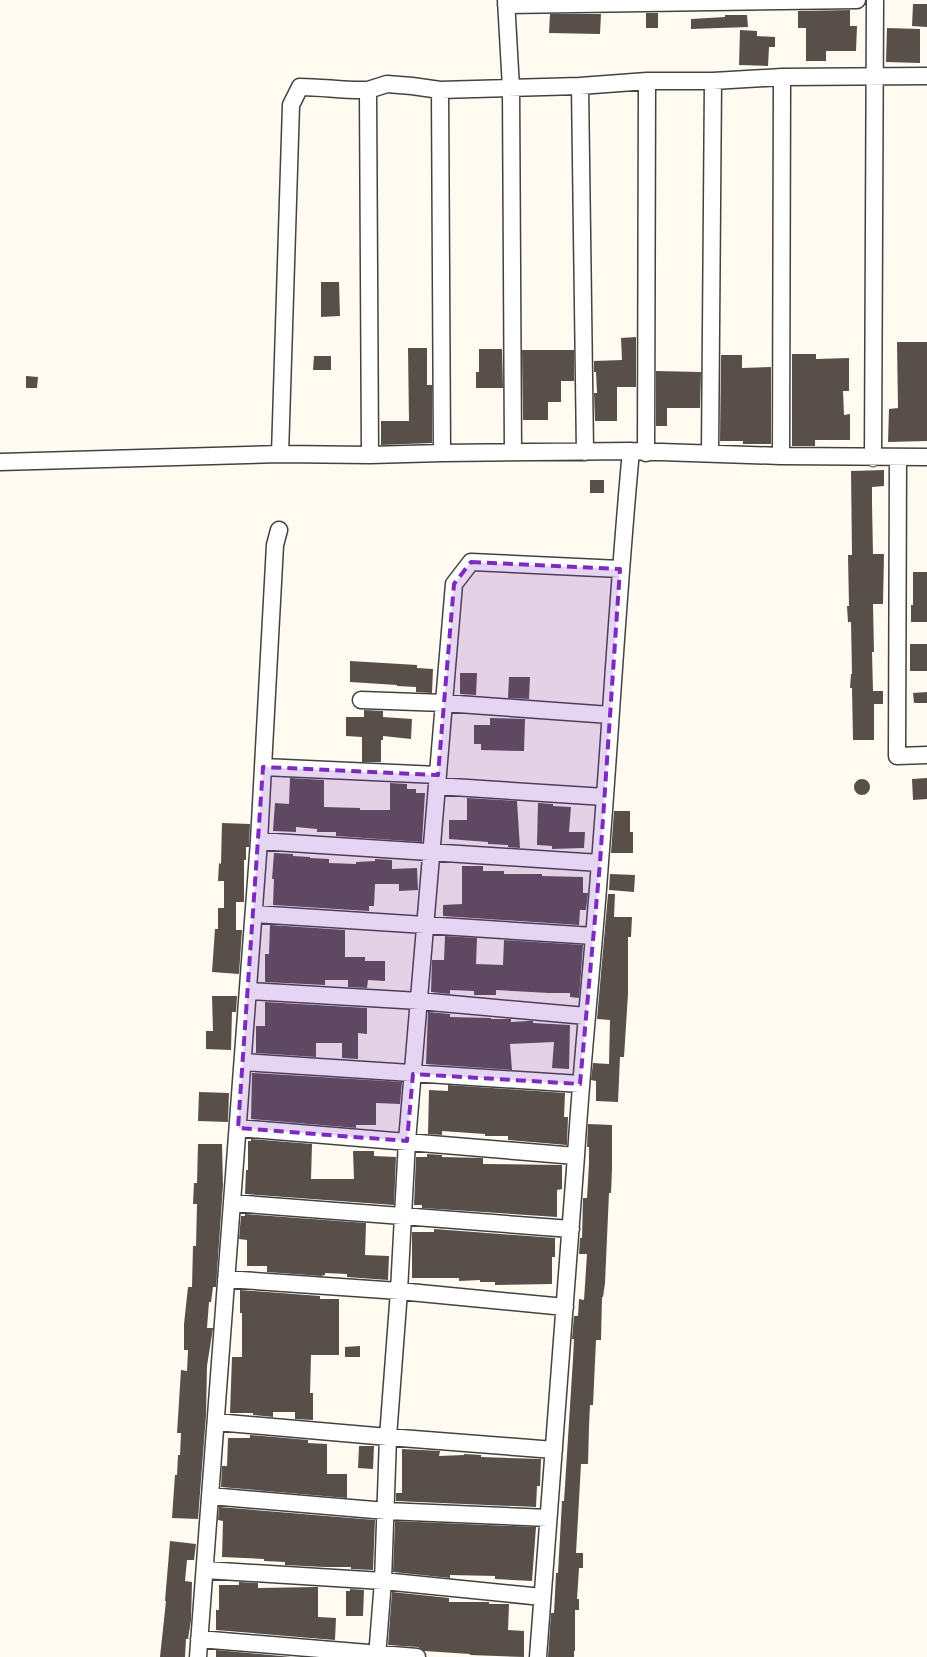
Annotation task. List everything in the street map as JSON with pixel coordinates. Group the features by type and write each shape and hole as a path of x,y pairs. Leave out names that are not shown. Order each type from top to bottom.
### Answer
{"street":[{"path":"513,452 511,88 506,3 857,0"},
{"path":"873,458 875,0"},
{"path":"280,454 291,105 300,87 327,87 350,91 368,90 387,84 440,90 782,77 927,76"},
{"path":"781,456 782,77"},
{"path":"538,1657 580,1084 605,797 620,569 639,452 647,81"},
{"path":"710,454 713,81"},
{"path":"580,86 585,452"},
{"path":"368,90 370,455"},
{"path":"440,90 442,453"},
{"path":"0,462 280,454 370,455 513,452 639,452 873,458 927,457"},
{"path":"898,457 897,756 927,755"},
{"path":"198,1657 254,914 275,545 279,530"},
{"path":"377,1655 383,1581 388,1438 399,1291 407,1141 454,584 471,562 620,569"},
{"path":"361,700 444,703 610,714"},
{"path":"263,767 438,780 605,797"},
{"path":"259,841 600,863"},
{"path":"254,914 594,936"},
{"path":"248,991 419,1001 586,1016"},
{"path":"243,1062 580,1084"},
{"path":"238,1128 576,1156"},
{"path":"232,1203 570,1229"},
{"path":"226,1279 399,1291 564,1307"},
{"path":"216,1422 388,1438 554,1450"},
{"path":"210,1496 386,1511 548,1518"},
{"path":"205,1570 383,1581 542,1597"},
{"path":"199,1639 417,1657"}],"highlighted area":[{"path":"471,562 620,569 600,863 580,1084 413,1074 407,1141 238,1128 263,767 438,775 454,584"}],"building":[{"path":"913,4 927,4 927,27 912,26"},
{"path":"850,10 850,26 857,26 856,51 826,51 826,61 806,61 806,28 798,28 798,11"},
{"path":"646,13 658,13 658,28 646,28"},
{"path":"550,14 601,14 600,34 549,33"},
{"path":"725,15 747,15 748,27 691,29 691,19 725,17"},
{"path":"887,28 920,29 920,63 886,62"},
{"path":"740,30 757,31 757,36 775,37 775,47 769,47 768,66 739,65"},
{"path":"321,282 339,282 340,316 321,317"},
{"path":"636,337 636,387 617,387 617,421 595,421 594,393 597,393 594,361 622,360 621,338"},
{"path":"897,342 927,342 927,441 888,442 889,409 898,408"},
{"path":"408,348 427,348 427,385 432,385 432,443 381,445 381,421 409,421"},
{"path":"479,349 502,349 503,388 476,388 476,372 479,372"},
{"path":"522,350 574,350 574,381 561,381 561,402 548,402 548,420 523,420"},
{"path":"792,354 816,354 816,359 849,358 849,391 843,391 844,415 850,414 850,440 815,440 815,446 792,446"},
{"path":"721,355 742,355 742,368 771,367 771,444 743,444 743,441 720,441"},
{"path":"314,356 331,356 331,370 313,370"},
{"path":"656,371 701,372 700,408 667,408 667,426 656,426"},
{"path":"26,376 38,377 37,388 26,388"},
{"path":"884,470 884,486 872,487 873,554 884,554 883,604 873,604 873,691 883,691 883,704 874,704 874,740 853,740 852,688 850,688 852,674 851,622 848,622 847,606 849,606 848,555 852,555 851,471"},
{"path":"590,480 604,480 604,493 590,493"},
{"path":"913,572 927,572 927,622 911,622"},
{"path":"910,644 927,644 927,671 910,671"},
{"path":"350,661 417,665 417,668 433,669 432,693 416,692 416,687 350,682"},
{"path":"460,673 477,673 476,695 460,694"},
{"path":"509,677 530,677 529,699 508,698"},
{"path":"927,692 927,703 914,703 913,693"},
{"path":"364,710 383,711 383,717 412,719 411,739 383,736 383,740 381,740 381,762 362,762 362,737 346,736 346,717 364,717"},
{"path":"490,718 525,719 524,751 481,750 481,744 474,744 474,725 490,725"},
{"path":"290,778 324,780 324,807 360,808 360,810 390,810 390,783 407,784 407,789 416,789 416,793 425,793 422,842 336,836 336,832 317,832 317,829 296,827 296,832 273,831 275,803 289,804"},
{"path":"927,778 927,799 913,800 912,779"},
{"path":"862,779 868,781 870,787 868,793 862,795 856,793 854,787 856,781"},
{"path":"467,798 517,801 520,848 488,844 488,842 449,839 449,820 467,820"},
{"path":"538,803 571,807 569,832 585,832 584,848 552,849 552,846 537,845"},
{"path":"614,811 630,811 633,853 611,853"},
{"path":"222,823 250,824 249,847 246,847 246,860 244,860 244,902 236,902 236,930 242,930 239,974 212,972 215,929 218,929 218,908 224,908 224,881 218,881 219,863 221,864"},
{"path":"274,853 329,859 329,863 356,864 356,862 375,861 375,859 392,860 392,869 417,868 418,890 399,891 399,884 375,884 374,906 369,906 369,911 273,905"},
{"path":"462,866 483,866 483,871 504,871 504,874 583,877 583,893 588,893 586,910 580,910 579,925 443,916 443,905 462,904"},
{"path":"610,874 635,875 634,892 609,890"},
{"path":"608,894 615,894 614,917 632,917 631,937 628,937 628,994 624,1057 620,1057 618,1102 596,1101 596,1081 591,1080 593,1063 609,1064 610,1020 597,1019"},
{"path":"270,925 345,930 345,957 365,957 365,961 385,961 385,981 368,980 367,988 348,987 348,980 325,980 325,985 265,982 265,954 269,954"},
{"path":"445,936 477,938 476,964 503,965 504,940 583,945 579,998 570,997 570,993 496,990 496,995 474,995 474,991 450,990 450,994 431,992 432,960 444,960"},
{"path":"212,996 237,996 236,1012 232,1012 231,1050 206,1049 206,1031 213,1031"},
{"path":"265,1002 367,1008 367,1034 358,1033 358,1059 342,1058 342,1043 316,1043 316,1057 256,1053 256,1026 265,1026"},
{"path":"428,1012 450,1014 450,1017 511,1019 511,1022 533,1021 533,1023 570,1025 569,1069 552,1068 554,1042 510,1044 512,1070 426,1064"},
{"path":"252,1073 402,1082 400,1104 376,1103 376,1125 356,1125 356,1128 251,1119"},
{"path":"448,1085 565,1093 564,1117 568,1117 567,1145 508,1140 508,1136 485,1136 485,1134 442,1131 442,1135 428,1134 429,1090 448,1091"},
{"path":"199,1092 229,1093 228,1122 198,1121"},
{"path":"588,1124 612,1125 611,1193 609,1193 601,1340 596,1340 593,1405 590,1405 588,1464 581,1464 576,1553 583,1553 583,1568 579,1568 577,1599 579,1599 579,1610 575,1610 574,1657 548,1657 551,1613 554,1613 556,1573 558,1573 562,1501 564,1501 574,1316 578,1316 579,1299 584,1300 587,1254 579,1254 580,1238 582,1238 583,1198 587,1198 589,1163 589,1147 587,1147"},
{"path":"251,1139 312,1144 311,1179 354,1179 353,1151 374,1151 374,1156 396,1157 394,1205 245,1194 246,1170 248,1170 248,1141 251,1141"},
{"path":"198,1144 222,1144 223,1185 216,1287 213,1287 211,1302 209,1302 207,1328 213,1328 207,1366 206,1415 198,1519 172,1518 175,1475 177,1475 178,1455 180,1455 181,1433 177,1433 181,1370 187,1371 188,1350 184,1350 184,1324 188,1287 192,1287 193,1246 196,1246 197,1204 193,1204 194,1183 197,1183"},
{"path":"427,1154 442,1155 442,1157 483,1158 483,1164 562,1165 562,1189 557,1190 557,1217 422,1208 422,1205 414,1205 416,1157 427,1157"},
{"path":"245,1214 366,1223 365,1255 389,1256 388,1280 347,1277 347,1274 325,1273 325,1275 321,1276 267,1272 267,1266 247,1266 247,1240 239,1239 241,1216 245,1216"},
{"path":"434,1229 555,1238 555,1257 552,1257 552,1284 495,1285 495,1282 480,1282 480,1280 459,1281 459,1278 412,1278 412,1232 434,1232"},
{"path":"240,1290 320,1296 320,1299 339,1299 339,1355 311,1355 310,1393 313,1393 313,1420 295,1419 295,1412 273,1412 273,1417 253,1415 253,1413 230,1413 232,1357 242,1357"},
{"path":"360,1346 360,1357 345,1357 345,1347"},
{"path":"250,1435 308,1440 308,1443 327,1444 327,1474 347,1474 347,1498 221,1487 222,1466 227,1466 228,1438 250,1438"},
{"path":"359,1446 374,1446 373,1469 358,1468"},
{"path":"402,1449 440,1451 439,1456 464,1454 481,1455 481,1457 541,1459 540,1486 537,1486 536,1507 396,1501 396,1493 402,1493"},
{"path":"219,1507 375,1520 373,1570 351,1569 351,1567 285,1565 285,1562 264,1561 264,1559 222,1557 223,1521 218,1520"},
{"path":"395,1521 536,1527 532,1581 495,1579 495,1576 450,1575 450,1578 393,1572"},
{"path":"170,1541 196,1544 194,1560 187,1560 185,1581 192,1582 191,1620 188,1639 186,1639 185,1657 160,1657"},
{"path":"239,1582 258,1583 258,1588 318,1587 318,1617 336,1618 335,1640 216,1630 216,1610 219,1610 219,1585 239,1585"},
{"path":"350,1589 364,1590 363,1616 346,1616 346,1591 350,1591"},
{"path":"392,1592 449,1598 449,1602 509,1604 508,1630 524,1631 524,1657 424,1651 418,1647 388,1645"},
{"path":"216,1650 292,1657 216,1657"}]}
